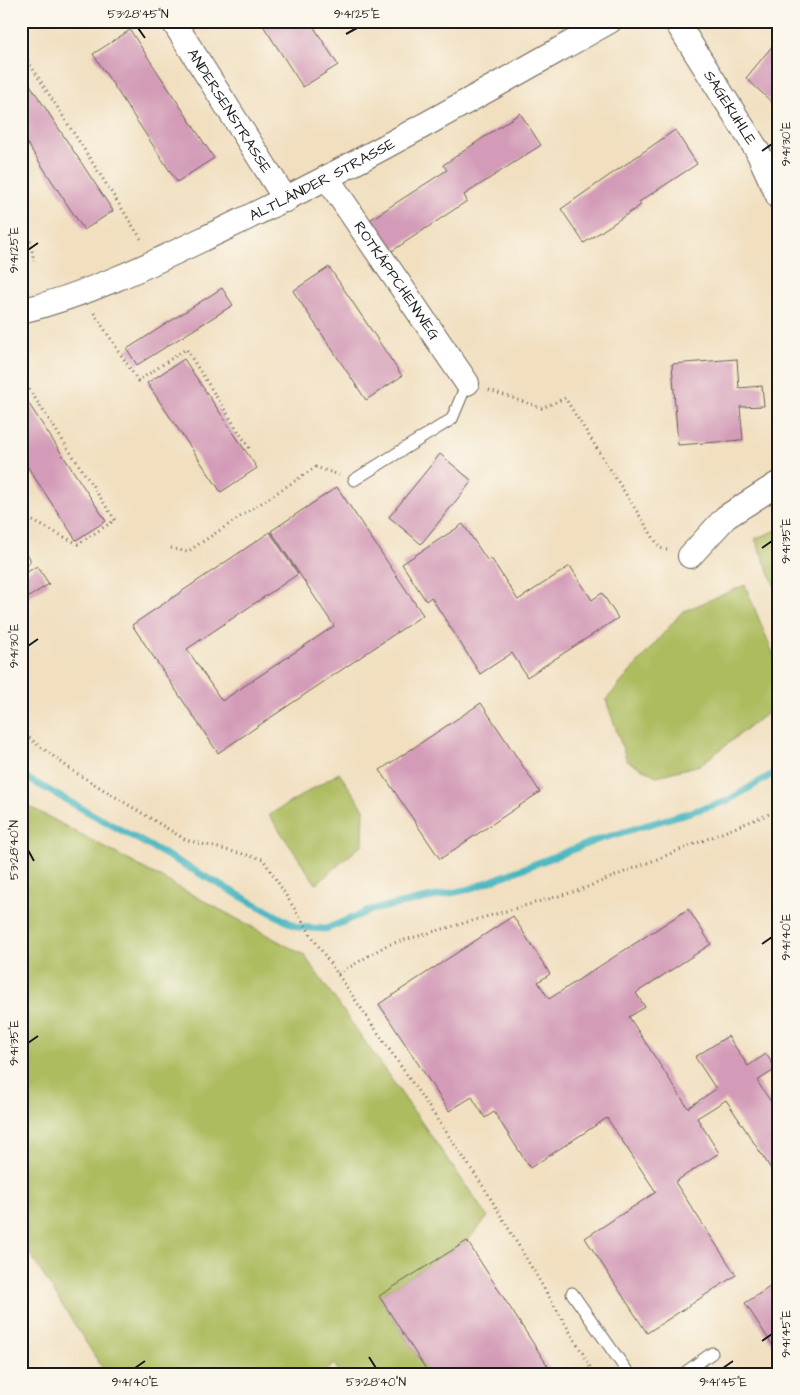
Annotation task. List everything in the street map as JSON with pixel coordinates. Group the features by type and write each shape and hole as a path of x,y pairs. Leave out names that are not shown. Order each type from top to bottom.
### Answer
{"street":[{"name":"ANDERSENSTRASSE","path":"173,21 286,200"},
{"name":"ALTLÄNDER STRASSE","path":"21,311 46,305 156,262 286,200 422,128 610,21"},
{"name":"SAGEKUHLE","path":"676,21 757,150 779,198"},
{"name":"ROTKÄPPCHENWEG","path":"327,178 467,383"},
{"path":"690,556 726,517 779,482"}],"lane":[{"path":"354,480 452,419 467,383"},
{"path":"572,1293 629,1374"},
{"path":"683,1374 712,1353"}],"path":[{"path":"21,56 24,55 156,262"},
{"path":"21,224 28,231 34,261"},
{"path":"80,292 138,381 186,349 251,451"},
{"path":"21,377 115,520 78,544 21,516"},
{"path":"467,383 542,408 565,398 660,548 690,556"},
{"path":"171,548 187,552 316,467 354,480"},
{"path":"21,732 73,771 186,840 263,859 315,941 485,1189 589,1364 592,1374"},
{"path":"338,974 387,945 580,890 779,810"},
{"path":"21,1287 32,1303"}],"green space":[{"path":"779,529 779,596 755,539"},
{"path":"745,585 779,668 779,704 700,765 657,776 627,761 606,700 682,612"},
{"path":"339,773 364,809 363,844 316,884 269,815"},
{"path":"21,802 304,955 488,1217 467,1241 379,1296 429,1374 341,1374 334,1364 322,1374 106,1374 21,1240"}],"building":[{"path":"260,21 310,21 338,65 303,87"},
{"path":"130,30 214,158 177,182 93,54"},
{"path":"779,38 779,109 746,78"},
{"path":"21,71 113,211 84,230 21,134"},
{"path":"520,113 541,145 464,195 467,201 389,253 368,221 447,170 443,165"},
{"path":"675,130 697,164 639,202 641,205 584,243 561,209"},
{"path":"329,267 402,376 366,400 293,291"},
{"path":"222,288 233,305 137,365 127,349"},
{"path":"184,359 257,468 221,492 147,383"},
{"path":"737,359 739,388 762,386 764,406 740,407 743,440 678,445 672,364"},
{"path":"21,392 106,521 76,540 21,457"},
{"path":"440,454 472,481 421,544 389,517"},
{"path":"337,487 423,615 218,753 132,625 270,532 298,574 187,649 222,701 334,626 271,531"},
{"path":"463,524 487,560 491,558 518,600 570,566 592,600 602,593 618,618 527,677 512,653 480,674 431,597 426,601 402,564"},
{"path":"37,566 49,584 21,602 21,576"},
{"path":"481,703 540,792 440,859 380,770"},
{"path":"688,909 711,944 636,993 645,1007 629,1017 688,1108 716,1089 695,1057 728,1036 748,1066 766,1054 776,1069 757,1081 779,1114 779,1181 726,1100 697,1118 719,1153 675,1182 736,1275 647,1333 585,1238 656,1192 607,1118 530,1168 494,1112 485,1118 472,1097 449,1111 379,1004 513,916 550,974 538,982 549,999"},
{"path":"467,1241 553,1374 429,1374 379,1296"},
{"path":"779,1281 779,1355 745,1303"}],"waterway":[{"path":"21,775 297,927 326,929 371,910 470,889 597,840 727,801 779,770"}]}
